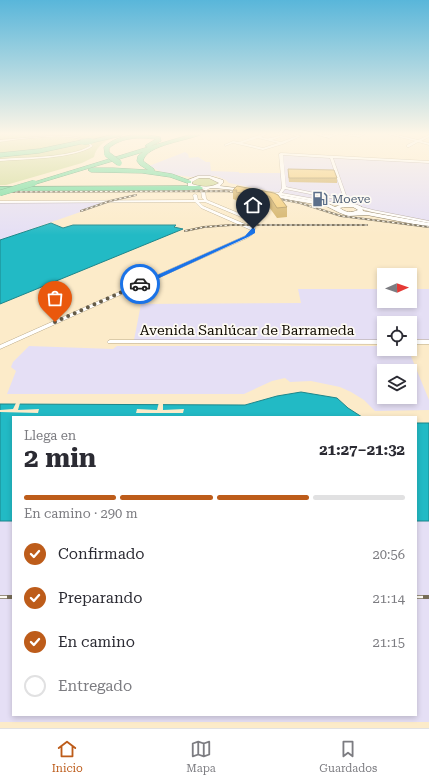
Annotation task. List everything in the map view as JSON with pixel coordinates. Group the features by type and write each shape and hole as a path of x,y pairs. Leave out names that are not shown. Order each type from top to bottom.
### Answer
{"highway":[{"path":"31,182 82,167"},
{"path":"48,178 86,167"},
{"path":"0,190 175,188 186,186 189,183 180,178 133,167"},
{"path":"145,167 161,174"},
{"path":"0,190 78,172 106,169 132,170 179,177 198,177"},
{"path":"0,190 200,188"}],"main road":[{"path":"249,191 229,187 200,188 189,183 191,180 198,177 213,177 221,182 236,187 351,205 368,212 429,223"},
{"path":"215,187 221,182"},
{"path":"258,192 327,206 342,204"},
{"path":"342,204 346,213 367,213 429,223"},
{"path":"356,213 360,211 360,208"}],"street":[{"path":"280,194 284,188 282,167"},
{"path":"333,167 342,204"},
{"path":"206,201 204,198 204,191 208,188"},
{"path":"284,188 342,204"},
{"path":"258,192 342,204"},
{"path":"195,194 196,201 202,207 253,229"},
{"path":"0,202 206,201 247,218 253,225 252,233 246,236 0,347"},
{"name":"Avenida Sanlúcar de Barrameda","path":"110,342 377,342"},
{"path":"417,342 429,342"}],"shaded area":[{"path":"151,167 211,167 211,171 239,173 284,173 283,167 429,167 429,221 229,183 226,180 216,176 190,177 164,173"},
{"path":"0,202 109,202 0,240"},
{"path":"298,289 377,289 377,308 417,308 417,289 429,289 429,340 417,339 417,316 377,316 377,340 134,340 141,304 301,303"},
{"path":"29,346 113,349 117,346 377,346 377,356 411,356 414,364 377,364 377,404 417,404 417,371 429,400 429,410 375,411 364,400 340,387 311,381 290,382 285,378 272,381 244,394 7,394 16,371 11,367 13,362"},
{"path":"0,521 12,521 12,716 417,716 417,521 429,521 429,722 0,722"}],"green space":[{"path":"0,167 68,167 6,185 0,185"},
{"path":"207,177 219,181 219,183 213,186 201,187 191,182 198,178"}],"water":[{"path":"51,223 63,228 73,225 176,225 174,227 183,229 0,304 0,240"},
{"path":"301,392 337,398 348,408 360,416 12,416 12,521 0,521 0,404 245,405 277,396"},
{"path":"417,423 429,423 429,521 417,521"}],"pier":[{"path":"159,402 163,402 163,410 184,409 183,413 136,413 137,409 157,410"},
{"path":"16,403 20,403 18,410 39,409 38,413 0,412 0,410 13,409"}],"building":[{"path":"288,169 334,170 337,178 289,178"},
{"path":"237,186 274,193 278,195 287,207 277,208 270,197 266,195 259,194 258,196 236,192 237,190 233,190"}],"railway":[{"path":"0,192 225,191 245,193"},
{"path":"81,211 110,201 136,195"},
{"path":"270,197 300,203 341,216 429,227"},
{"path":"185,231 204,227 231,225 367,225"},
{"path":"0,597 12,597"},
{"path":"417,597 429,597"}],"way so far":[{"path":"55,322 140,284"}],"place":[{"name":"Moeve","path":"320,199"}],"route":[{"path":"140,284 246,236 252,233 253,229"}]}
